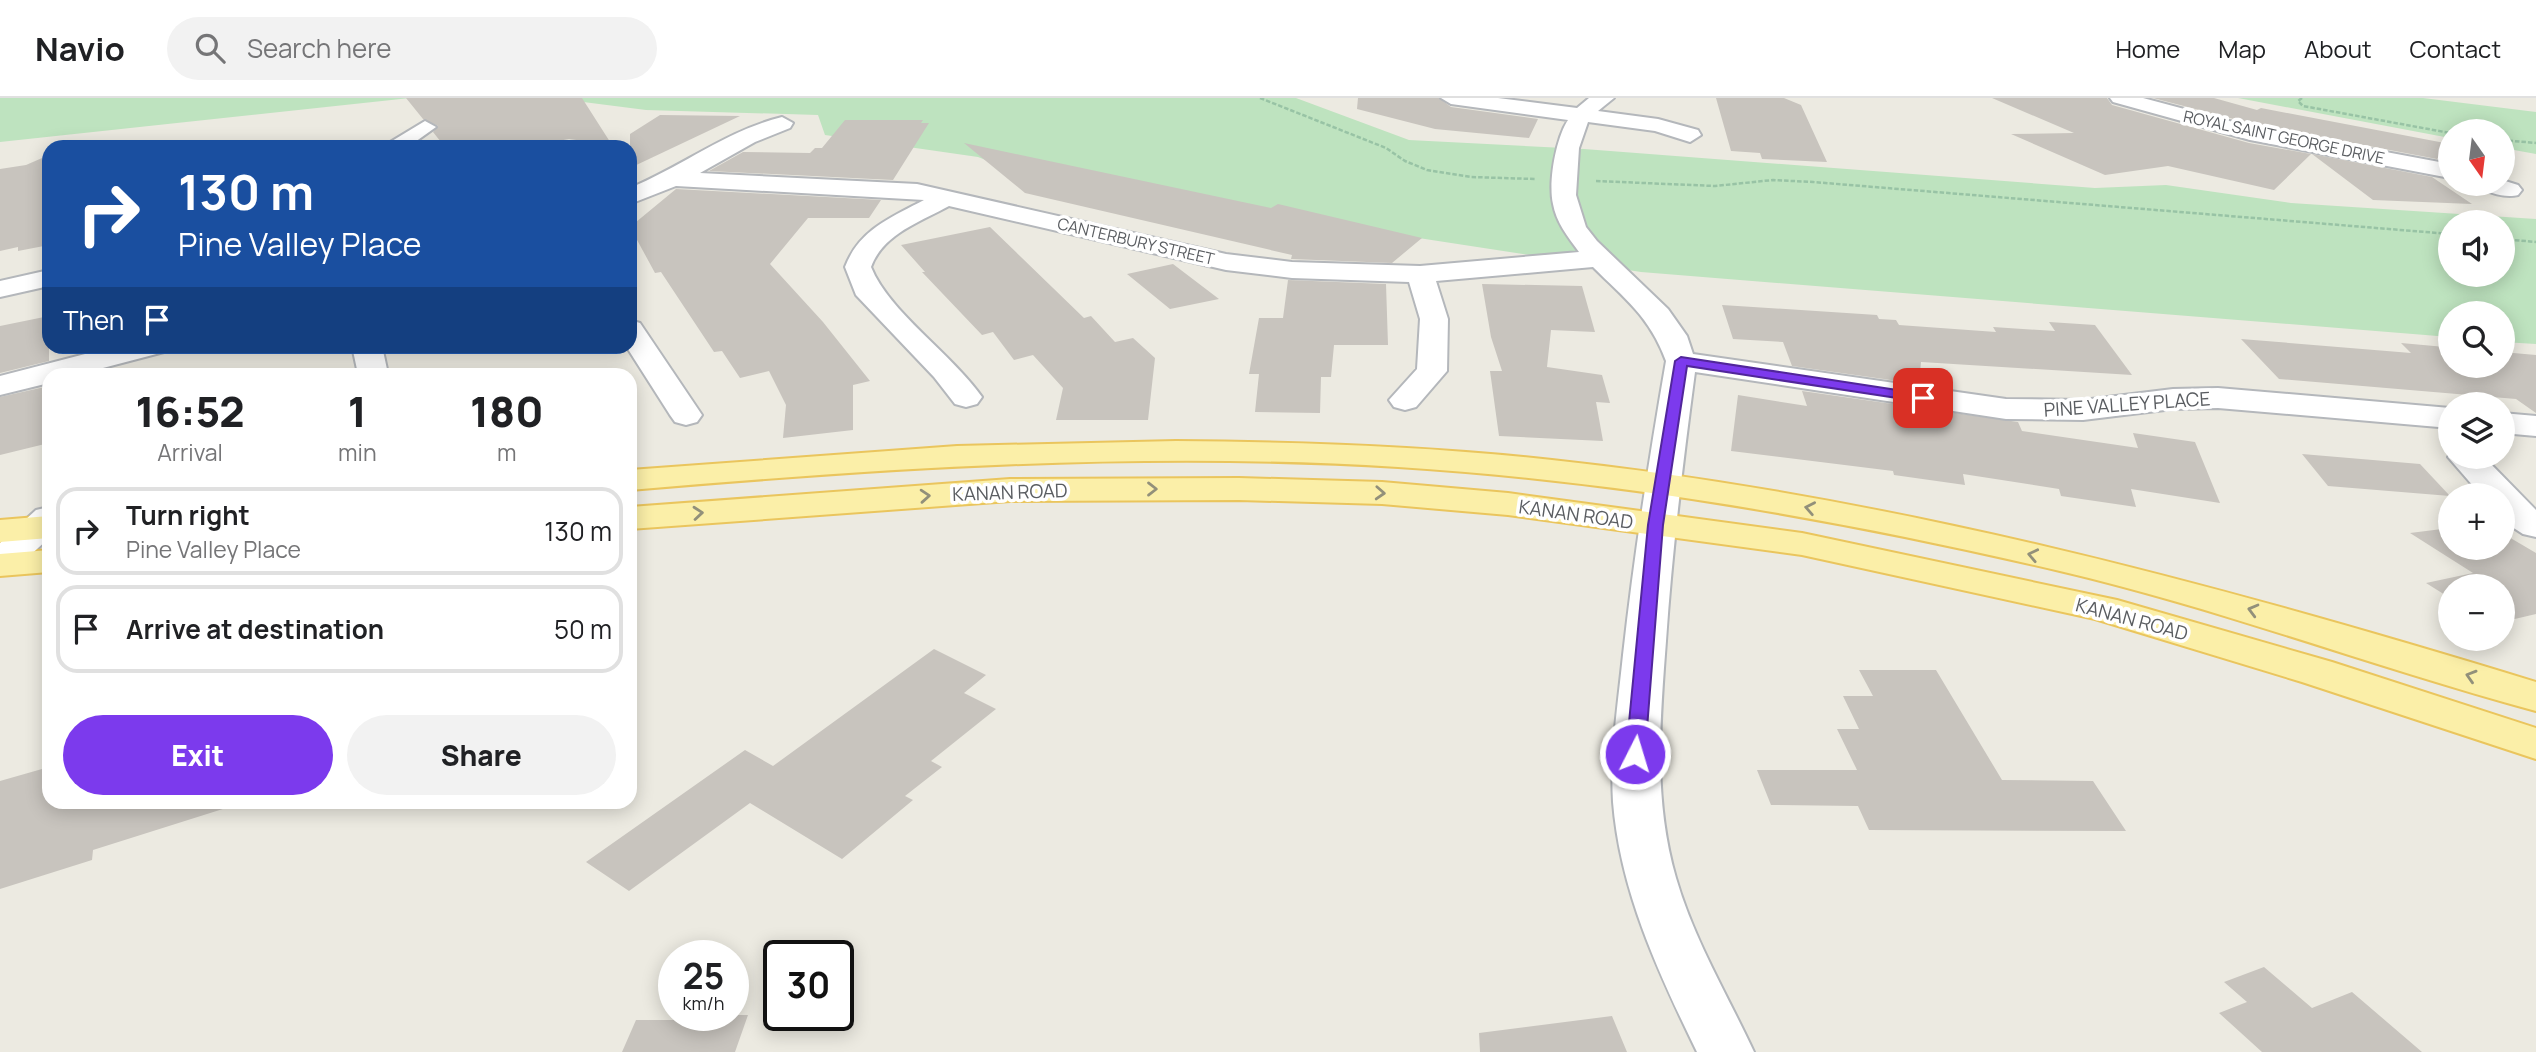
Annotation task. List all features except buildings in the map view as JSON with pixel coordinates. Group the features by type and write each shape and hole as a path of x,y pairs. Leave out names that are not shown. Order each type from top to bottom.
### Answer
{"main road":[{"name":"KANAN ROAD","path":"637,479 757,469 1012,456 1225,452 1503,466 1663,485 1798,506 2102,569 2316,628 2536,696"},
{"name":"KANAN ROAD","path":"637,517 1010,490 1239,489 1407,495 1508,504 1802,544 2103,610 2317,672 2536,744"},
{"path":"0,531 42,534"},
{"path":"0,564 42,537"}],"street":[{"path":"1451,98 1592,107 1690,135"},
{"name":"ROYAL SAINT GEORGE DRIVE","path":"2120,98 2213,125 2438,169"},
{"path":"1592,107 1567,142 1564,203 1573,229 1658,311 1676,339 1681,361 1656,525 1635,754 1637,804 1651,878 1662,910 1686,975 1726,1052"},
{"path":"637,194 673,179 719,150 782,123"},
{"path":"2188,138 2213,125"},
{"path":"404,140 425,127"},
{"name":"CANTERBURY STREET","path":"673,179 877,187 949,196 1226,262 1292,270 1419,274 1601,258"},
{"path":"949,196 879,234 864,251 858,267 866,289 945,370 965,397"},
{"path":"1405,400 1432,371 1434,319 1419,274"},
{"path":"0,289 42,280"},
{"path":"637,340 686,415"},
{"path":"87,368 136,358"},
{"name":"PINE VALLEY PLACE","path":"1681,361 2006,409 2084,410 2173,399 2218,398 2438,417"},
{"path":"0,386 42,377"},
{"path":"2515,424 2536,426"},
{"path":"2476,469 2489,483"},
{"path":"2515,512 2536,526"}],"path":[{"path":"1259,98 1386,148 1405,161 1427,170 1471,177 1715,186 1773,180 1812,182 2438,233"},
{"path":"2302,98 2298,101 2303,106 2438,131"},
{"path":"2515,141 2536,143"},
{"path":"2515,240 2536,242"}],"green space":[{"path":"0,98 410,98 0,142"},
{"path":"552,98 1296,98 1409,140 1584,149 2095,188 2166,185 2291,203 2438,213 2438,287 2515,287 2515,218 2536,219 2536,344 2515,343 2515,301 2438,301 2438,336 1641,272 1360,229 1084,198 978,157 825,135 818,115 646,110"},
{"path":"2238,98 2423,98 2536,112 2536,154 2515,150 2515,119 2438,119 2438,136"}],"route":[{"path":"1635,754 1656,525 1681,361 1923,398"}]}
